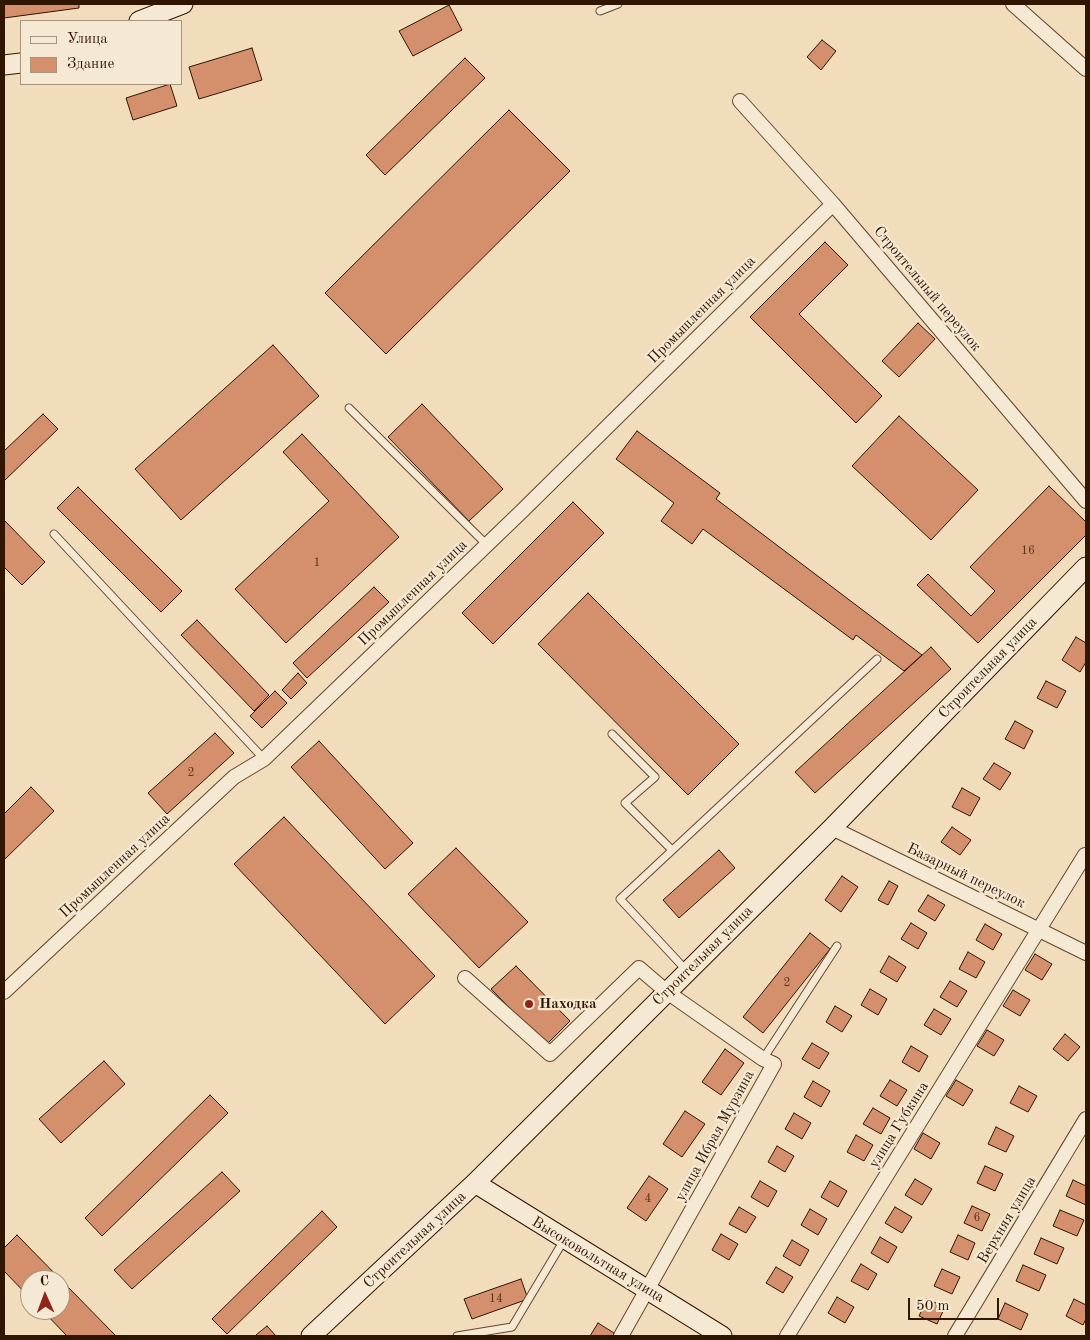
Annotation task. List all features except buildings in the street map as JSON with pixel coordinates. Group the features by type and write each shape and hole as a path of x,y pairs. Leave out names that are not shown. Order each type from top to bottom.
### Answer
{"main road":[{"path":"149,13 183,4"},
{"path":"4,65 20,63"},
{"name":"Строительная улица","path":"311,1336 476,1184 832,828 1086,567"},
{"name":"Высоковольтная улица","path":"476,1184 722,1336"}],"street":[{"path":"1013,4 1086,69"},
{"name":"Строительный переулок","path":"740,101 833,204 1086,501"},
{"name":"Промышленная улица","path":"4,992 234,777 264,759 486,545 833,204"},
{"name":"Базарный переулок","path":"832,828 1086,953"},
{"name":"улица Губкина","path":"788,1336 1085,854"},
{"name":"улица Ибрая Мурзина","path":"466,978 550,1054 639,968 667,992 763,1059 774,1064 621,1336"},
{"name":"Верхняя улица","path":"955,1336 1086,1120"}],"lane":[{"path":"600,11 618,4"},
{"path":"349,408 486,545"},
{"path":"54,534 264,759"},
{"path":"688,971 620,899 877,659"},
{"path":"612,734 655,777 625,804 672,850"},
{"path":"763,1059 837,946"},
{"path":"507,1336 564,1240"},
{"path":"457,1336 512,1327"}],"place":[{"name":"Находка","path":"529,1004"}]}
